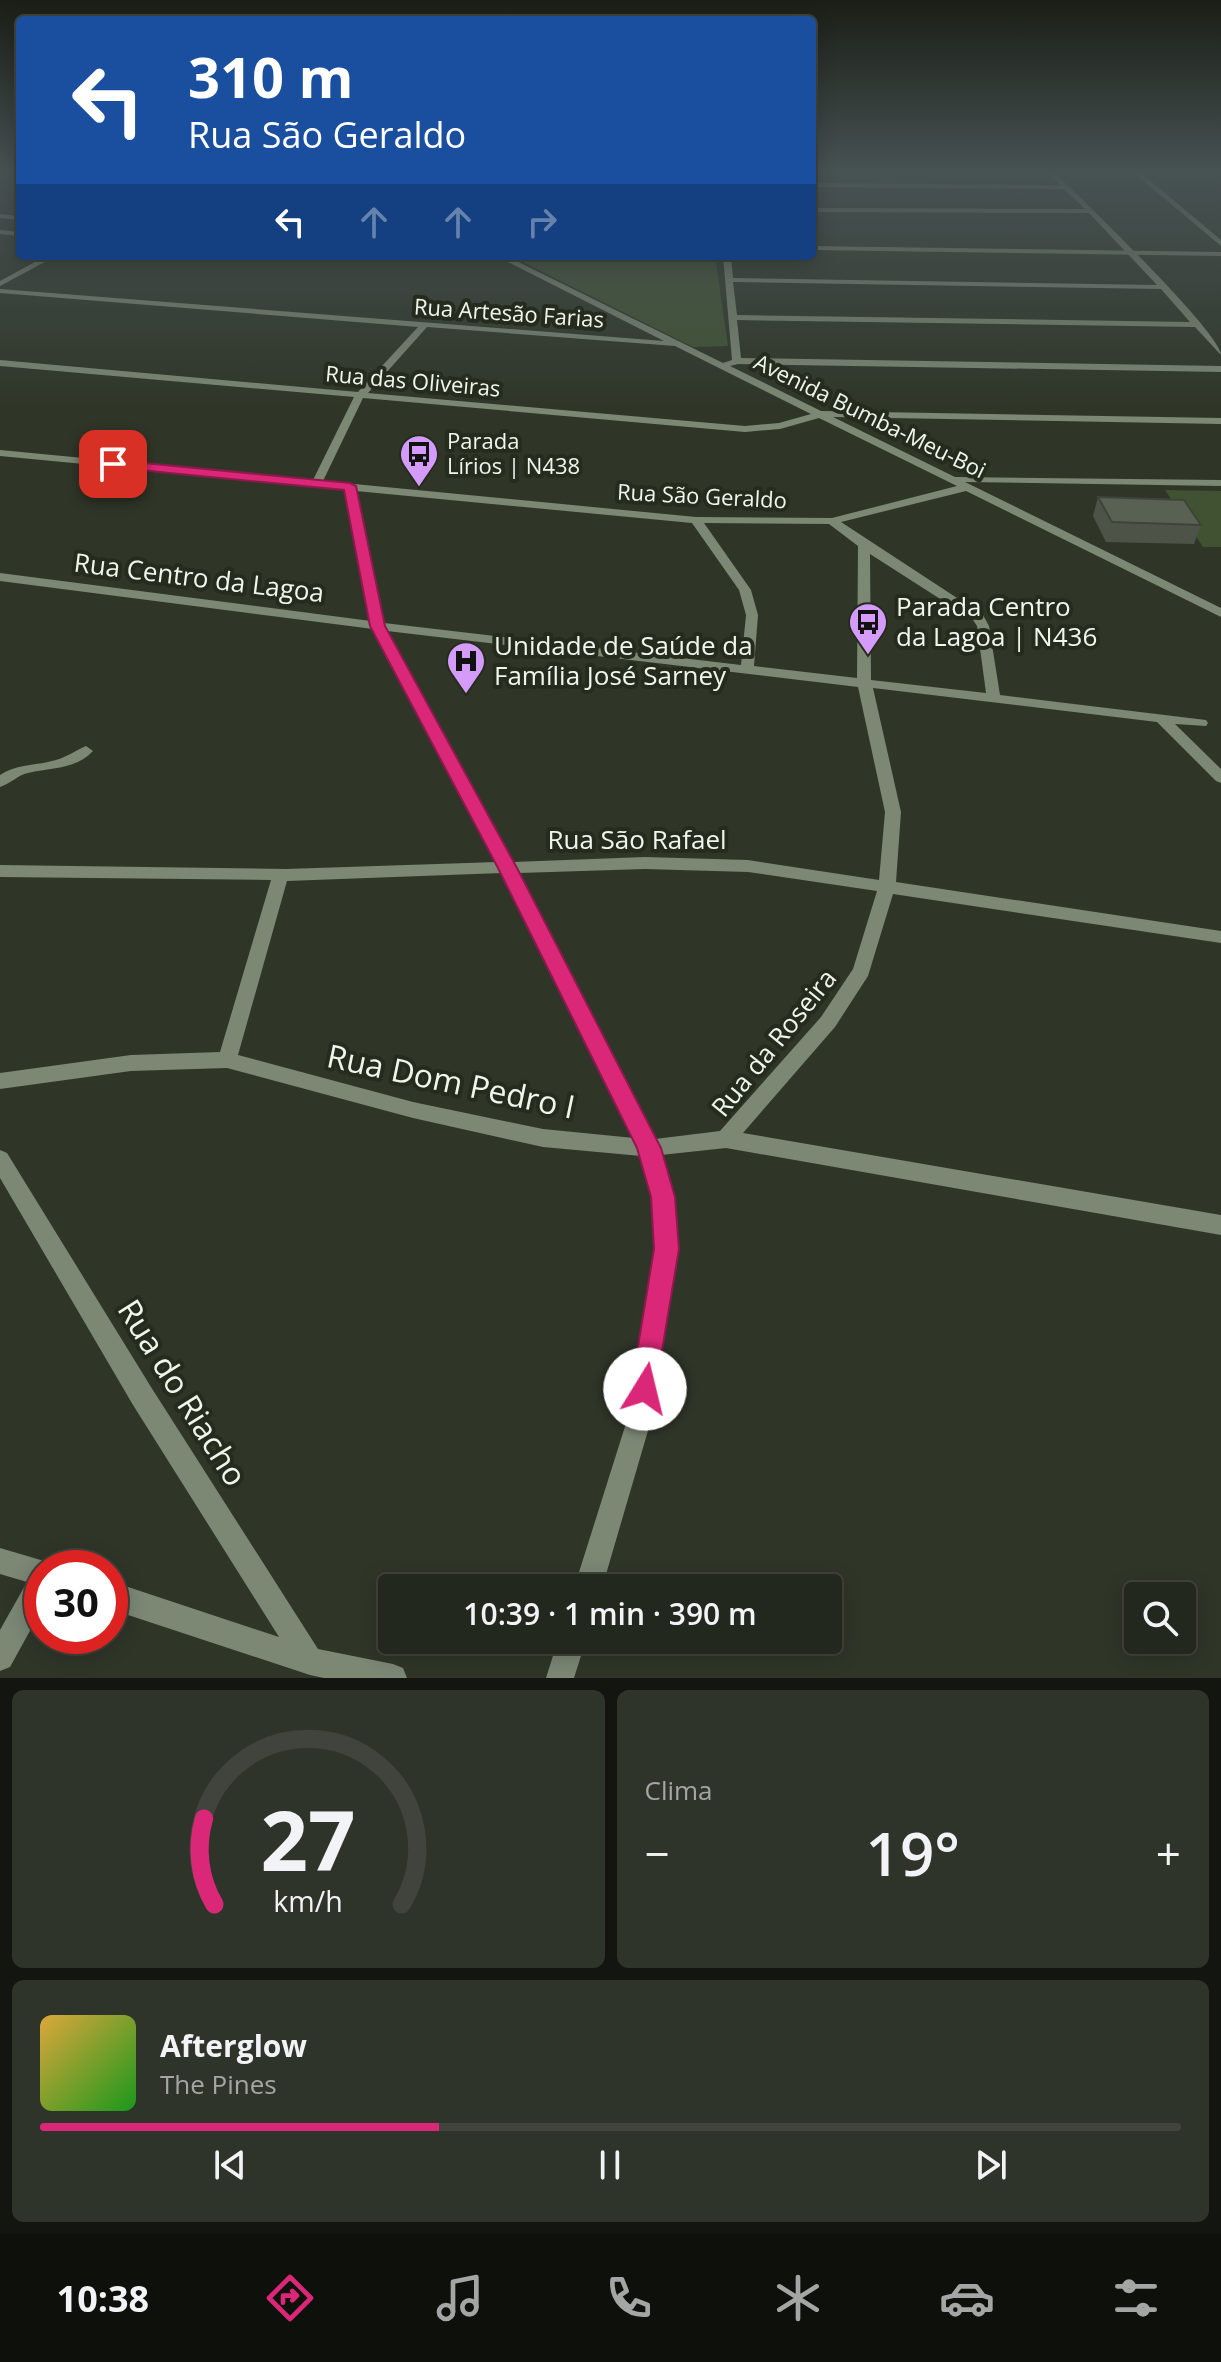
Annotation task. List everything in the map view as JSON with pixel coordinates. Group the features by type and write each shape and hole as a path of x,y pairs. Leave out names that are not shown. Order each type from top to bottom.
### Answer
{"street":[{"path":"1077,251 1221,254"},
{"path":"1132,252 1221,352"},
{"path":"0,284 45,260"},
{"name":"Avenida Bumba-Meu-Boi","path":"508,260 1221,613"},
{"path":"728,260 737,361"},
{"path":"730,280 1164,287"},
{"name":"Rua Artesão Farias","path":"0,291 681,345"},
{"path":"732,317 1199,325"},
{"path":"317,483 359,397 425,324"},
{"path":"723,366 737,361 1221,369"},
{"name":"Rua das Oliveiras","path":"0,363 745,429 780,426 820,414"},
{"path":"820,414 1221,421"},
{"name":"Rua São Geraldo","path":"0,453 696,520 832,521 968,487"},
{"path":"952,479 1221,483"},
{"path":"350,486 378,626 508,868 649,1148 663,1197 667,1249 640,1417 592,1574"},
{"path":"696,520 745,590 752,615 747,668"},
{"path":"832,521 978,618 983,626 993,697"},
{"name":"Rua da Roseira","path":"726,1139 828,1022 862,971 887,885 893,812 864,681 864,545"},
{"name":"Rua Centro da Lagoa","path":"0,577 378,626 1201,723"},
{"path":"1162,719 1221,778"},
{"path":"0,782 30,765 56,765 86,751"},
{"name":"Rua São Rafael","path":"0,871 281,874 707,864 748,866 1221,937"},
{"path":"227,1060 281,874"},
{"name":"Rua Dom Pedro I","path":"0,1081 131,1063 227,1060 413,1110 543,1138 649,1148 726,1139 1221,1225"},
{"name":"Rua do Riacho","path":"0,1159 142,1396 310,1661"},
{"path":"0,1561 24,1567"},
{"path":"128,1601 310,1661 393,1678"},
{"path":"0,1657 24,1614"},
{"path":"560,1678 568,1654"}],"green space":[{"path":"519,260 716,260 728,346 693,347"},
{"path":"1165,490 1221,491 1221,547 1203,547"}],"building":[{"path":"1098,497 1184,500 1201,525 1112,522"}],"place":[{"name":"Parada Lírios | N438","path":"419,488"},
{"name":"Parada Centro da Lagoa | N436","path":"868,656"},
{"name":"Unidade de Saúde da Família José Sarney","path":"466,695"}],"route":[{"path":"113,464 350,486 378,626 508,868 649,1148 663,1197 667,1249 645,1389"}]}
